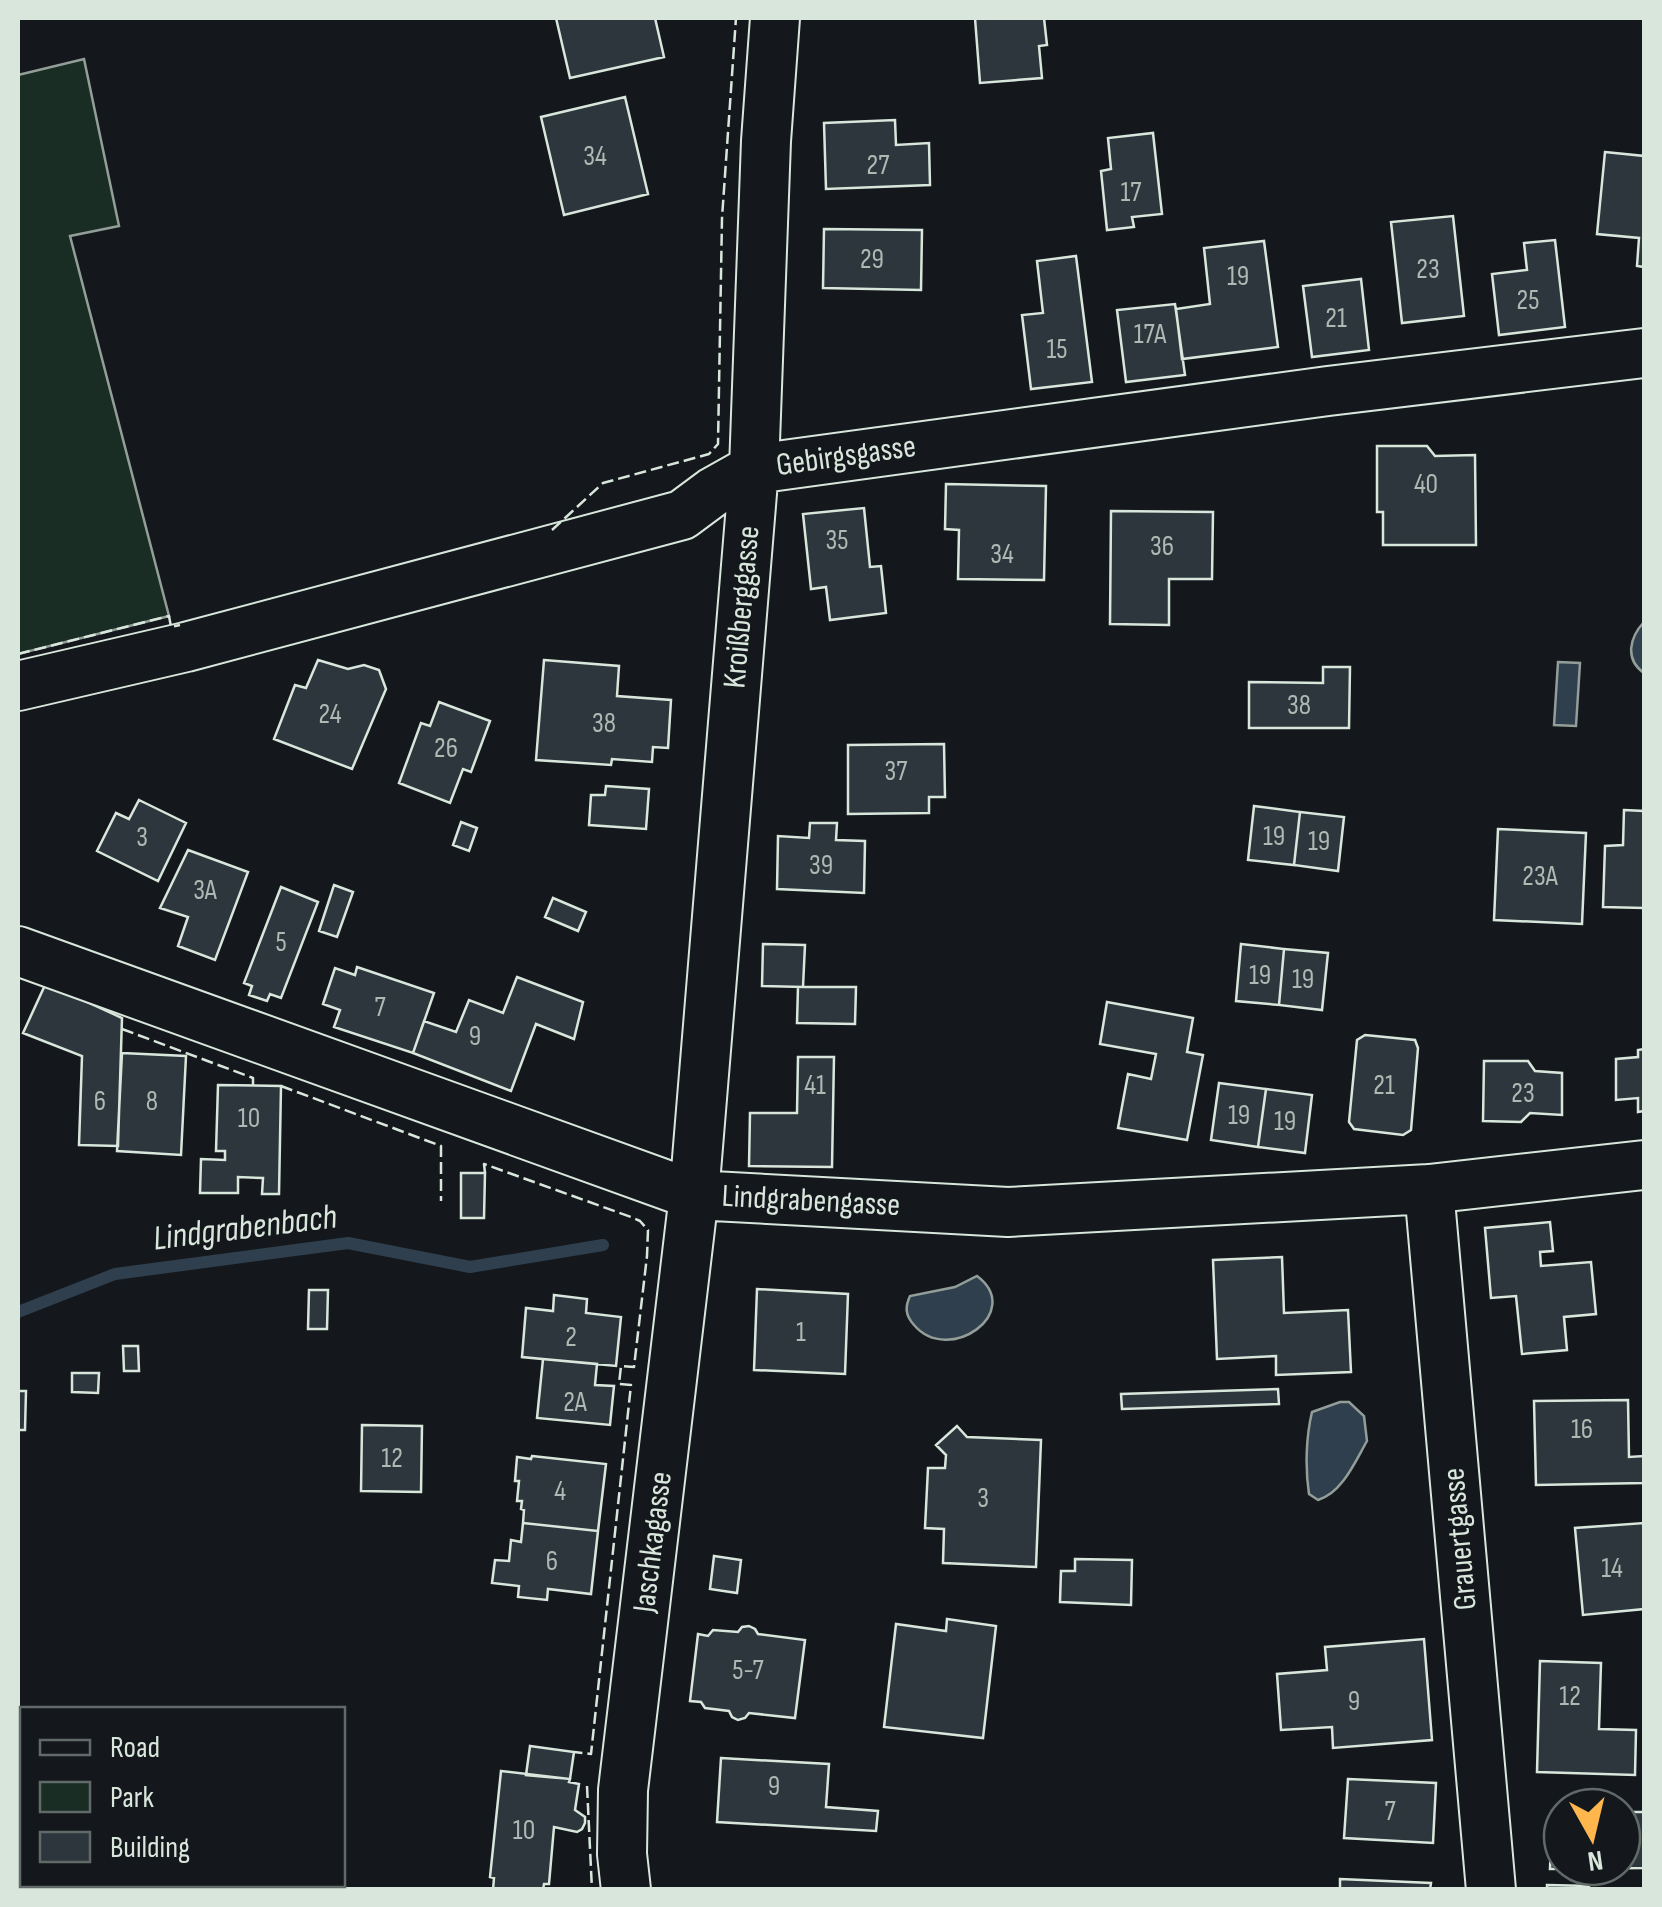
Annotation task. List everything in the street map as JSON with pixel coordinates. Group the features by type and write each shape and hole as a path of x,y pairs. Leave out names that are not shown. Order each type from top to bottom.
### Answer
{"street":[{"name":"Kroißberggasse","path":"694,1195 754,468 766,141 775,18"},
{"name":"Gebirgsgasse","path":"18,686 186,647 682,515 754,468 1644,353"},
{"name":"Lindgrabengasse","path":"18,951 694,1195 1008,1212 1429,1188 1644,1165"},
{"name":"Grauertgasse","path":"1429,1188 1491,1890"},
{"name":"Jaschkagasse","path":"626,1890 623,1790 694,1195"}],"green space":[{"path":"84,59 119,226 70,236 169,616 18,654 18,75"}],"water":[{"path":"1644,622 1644,673 1634,661 1631,648"},
{"path":"1558,662 1580,663 1576,726 1554,725"},
{"path":"977,1276 990,1290 992,1305 977,1329 945,1340 929,1336 911,1321 907,1311 910,1296 955,1287"},
{"path":"1349,1402 1364,1416 1367,1441 1341,1484 1318,1500 1309,1494 1307,1474 1312,1412"}],"building":[{"path":"556,18 655,18 664,57 570,78"},
{"path":"975,18 1044,18 1047,45 1039,46 1042,78 980,83"},
{"path":"625,97 648,194 564,215 541,117"},
{"path":"895,120 896,145 929,143 930,185 826,189 824,123"},
{"path":"1153,133 1162,214 1132,217 1134,227 1107,230 1101,171 1111,169 1108,138"},
{"path":"1605,152 1644,156 1644,267 1637,266 1639,238 1597,234"},
{"path":"1453,216 1464,316 1402,323 1391,222"},
{"path":"824,229 922,230 921,290 823,288"},
{"path":"1555,240 1565,327 1499,335 1492,274 1527,270 1524,243"},
{"path":"1264,241 1278,347 1182,359 1176,309 1210,304 1204,248"},
{"path":"1076,256 1092,382 1031,389 1022,315 1043,313 1037,261"},
{"path":"1361,279 1369,350 1312,357 1303,286"},
{"path":"1175,304 1185,375 1126,382 1117,310"},
{"path":"1377,446 1427,446 1435,456 1475,455 1476,545 1383,545 1383,512 1377,512"},
{"path":"946,484 1046,486 1044,580 958,579 959,530 945,529"},
{"path":"864,508 870,567 881,566 886,613 830,620 826,587 811,589 803,514"},
{"path":"1111,511 1213,512 1212,579 1169,579 1169,625 1110,624"},
{"path":"318,660 348,669 364,665 379,670 386,689 352,769 274,739 295,685 306,688"},
{"path":"544,660 619,666 617,696 671,700 668,748 653,747 652,762 612,759 611,765 536,760"},
{"path":"1323,667 1350,667 1349,728 1249,728 1249,682 1323,683"},
{"path":"439,702 490,721 471,772 463,769 450,803 399,783 421,723 430,726"},
{"path":"944,744 945,797 929,797 929,813 848,814 848,745"},
{"path":"606,786 649,789 646,829 589,825 591,795 605,795"},
{"path":"139,800 186,823 158,881 97,851 116,813 129,819"},
{"path":"1254,806 1300,812 1294,865 1248,860"},
{"path":"1624,810 1644,811 1644,908 1603,907 1605,846 1623,845"},
{"path":"1300,812 1344,817 1338,871 1294,865"},
{"path":"461,822 477,828 469,851 453,845"},
{"path":"810,823 837,823 836,840 865,841 864,893 777,889 778,836 809,838"},
{"path":"1498,829 1586,833 1582,924 1494,920"},
{"path":"188,850 248,872 215,960 178,946 188,917 160,908"},
{"path":"334,885 353,892 337,937 319,931"},
{"path":"281,887 318,902 281,998 270,994 267,1001 249,995 252,986 244,983"},
{"path":"553,898 586,912 578,931 545,917"},
{"path":"763,944 805,945 803,987 762,986"},
{"path":"1241,944 1284,949 1279,1005 1236,1001"},
{"path":"1284,949 1328,953 1322,1010 1279,1005"},
{"path":"357,967 434,993 413,1053 334,1027 340,1010 323,1004 335,968 355,975"},
{"path":"517,977 583,1002 574,1039 536,1024 511,1091 413,1053 424,1021 456,1032 469,1000 503,1013"},
{"path":"46,983 122,1018 118,1146 79,1145 82,1056 23,1033"},
{"path":"798,987 856,987 855,1024 797,1023"},
{"path":"1107,1002 1193,1018 1187,1052 1203,1055 1187,1140 1118,1128 1128,1074 1151,1079 1156,1054 1100,1044"},
{"path":"1365,1035 1415,1040 1418,1048 1411,1130 1403,1135 1354,1129 1349,1122 1357,1040"},
{"path":"1644,1049 1644,1111 1638,1112 1638,1098 1616,1100 1616,1059 1638,1057 1638,1050"},
{"path":"122,1053 186,1056 181,1155 117,1151"},
{"path":"798,1057 834,1057 832,1167 749,1166 750,1113 797,1113"},
{"path":"1484,1061 1528,1061 1535,1071 1562,1073 1562,1115 1530,1113 1521,1122 1483,1121"},
{"path":"1219,1083 1266,1089 1258,1147 1211,1140"},
{"path":"218,1085 281,1086 279,1194 262,1194 263,1178 238,1177 238,1193 200,1193 201,1159 225,1160 225,1151 216,1151"},
{"path":"1266,1089 1312,1095 1305,1153 1258,1147"},
{"path":"461,1173 485,1173 484,1218 461,1218"},
{"path":"1550,1222 1553,1251 1540,1252 1541,1266 1591,1262 1596,1314 1564,1317 1567,1350 1522,1354 1516,1296 1491,1298 1485,1228"},
{"path":"1282,1257 1284,1313 1348,1310 1351,1372 1276,1375 1276,1356 1217,1359 1213,1260"},
{"path":"757,1289 848,1294 845,1374 754,1370"},
{"path":"309,1290 328,1290 327,1329 308,1329"},
{"path":"554,1295 587,1299 586,1313 621,1317 616,1366 522,1357 526,1308 553,1311"},
{"path":"123,1346 138,1346 139,1371 124,1371"},
{"path":"543,1359 597,1364 595,1385 614,1386 610,1425 537,1418"},
{"path":"72,1373 99,1373 98,1393 72,1392"},
{"path":"1278,1389 1279,1404 1122,1409 1121,1394"},
{"path":"18,1391 26,1391 25,1430 18,1430"},
{"path":"1628,1400 1629,1457 1644,1456 1644,1483 1536,1485 1534,1401"},
{"path":"362,1425 422,1426 421,1492 361,1491"},
{"path":"957,1426 967,1437 1041,1440 1036,1567 943,1563 944,1529 925,1528 928,1468 945,1468 946,1455 936,1445"},
{"path":"517,1457 606,1464 598,1531 523,1523 522,1501 517,1501 519,1481 515,1481"},
{"path":"523,1523 598,1531 591,1594 548,1589 547,1600 518,1597 519,1586 492,1583 495,1560 509,1561 511,1540 521,1542"},
{"path":"1644,1523 1644,1609 1583,1615 1575,1528"},
{"path":"714,1556 741,1560 737,1593 710,1589"},
{"path":"1075,1559 1132,1560 1131,1605 1060,1602 1061,1571 1075,1571"},
{"path":"947,1619 996,1626 983,1738 884,1727 896,1624 946,1631"},
{"path":"749,1626 758,1634 805,1640 795,1718 749,1713 738,1720 729,1711 705,1708 701,1702 690,1701 698,1634 708,1636 713,1630 738,1632"},
{"path":"1424,1639 1432,1740 1333,1748 1332,1727 1281,1730 1277,1674 1327,1670 1325,1647"},
{"path":"1540,1661 1601,1663 1599,1729 1636,1730 1635,1775 1537,1772"},
{"path":"530,1746 574,1752 570,1779 526,1775"},
{"path":"721,1758 829,1764 826,1807 878,1811 876,1831 717,1822"},
{"path":"501,1771 570,1779 569,1782 579,1784 575,1810 585,1817 585,1823 577,1832 554,1827 549,1884 544,1884 543,1890 493,1890 494,1878 490,1877"},
{"path":"1348,1779 1436,1783 1433,1843 1344,1838"},
{"path":"1642,1812 1644,1812 1642,1868"},
{"path":"1340,1879 1431,1883 1430,1890 1340,1890"},
{"path":"1547,1887 1589,1887 1589,1890"}],"waterway":[{"name":"Lindgrabenbach","path":"18,1312 115,1274 348,1243 470,1267 603,1245"}],"fence":[{"path":"552,530 603,483 709,454 718,444 722,218 736,18"},
{"path":"18,654 169,616 171,627 180,625"},
{"path":"122,1029 253,1078 253,1085"},
{"path":"281,1086 441,1146 441,1201"},
{"path":"485,1173 484,1164 631,1217 648,1230 634,1367 621,1366 619,1384 631,1385 591,1754 574,1752"},
{"path":"587,1786 592,1890"}]}
